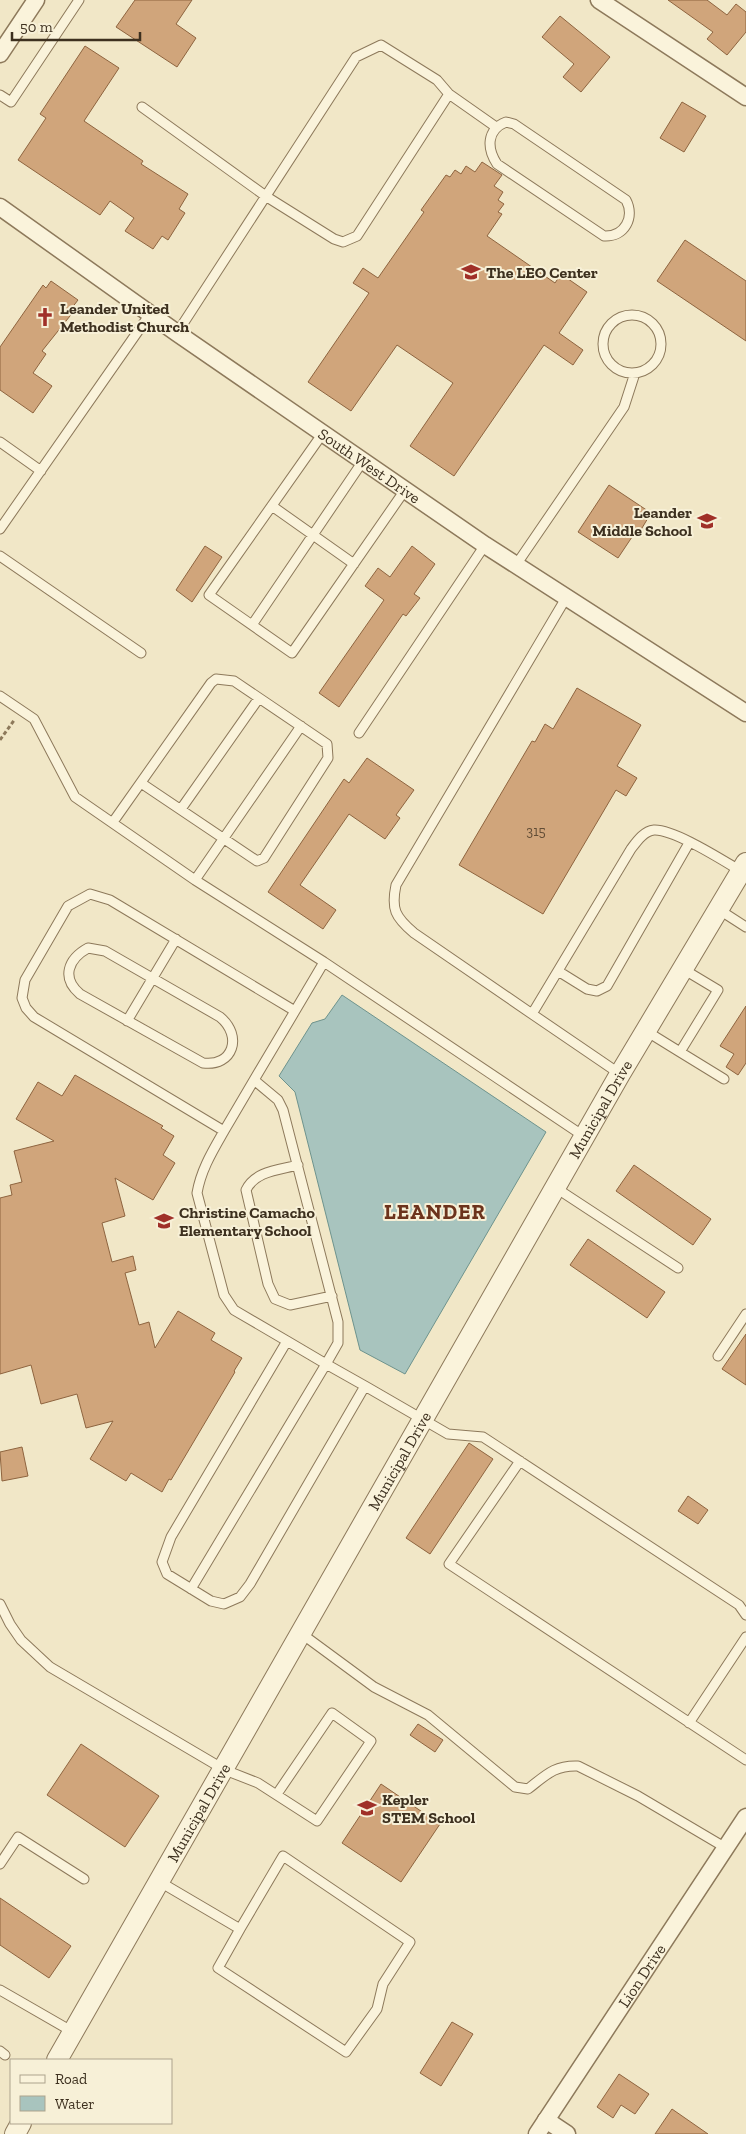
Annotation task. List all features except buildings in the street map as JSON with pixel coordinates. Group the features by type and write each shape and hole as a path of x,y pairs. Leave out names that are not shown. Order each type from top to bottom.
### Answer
{"street":[{"path":"0,54 36,0"},
{"path":"599,0 746,97"},
{"name":"South West Drive","path":"0,206 176,333 484,545 746,713"},
{"name":"Municipal Drive","path":"58,2059 302,1634 620,1074 744,867"},
{"name":"Lion Drive","path":"537,2134 746,1817"},
{"path":"546,2120 567,2134"}],"lane":[{"path":"0,95 11,102 79,0"},
{"path":"176,333 267,197 356,57 381,45 437,80 449,94 496,128"},
{"path":"142,107 267,197 334,239 342,242 357,236 449,94"},
{"path":"506,122 514,124 626,200 631,210 630,220 622,231 613,236 604,236 497,164 490,153 489,143 496,128 506,122"},
{"path":"0,529 150,314"},
{"path":"628,315 639,316 649,320 657,329 660,340 660,351 655,362 646,369 635,373 624,372 614,367 606,358 603,348 603,336 608,326 617,318 628,315"},
{"path":"516,565 624,407 635,373"},
{"path":"322,433 209,595 292,653 405,490"},
{"path":"0,442 41,471"},
{"path":"252,625 363,461"},
{"path":"272,506 354,564"},
{"path":"358,733 484,545"},
{"path":"0,556 141,653"},
{"path":"566,598 396,884 393,899 395,912 402,923 414,933 620,1074"},
{"path":"114,822 141,783 211,683 216,679 234,681 327,744 328,758 264,858 257,861 141,783"},
{"path":"0,696 34,719 75,796 195,880 324,962 585,1136"},
{"path":"181,810 259,698"},
{"path":"195,880 300,726"},
{"path":"532,1014 631,849 642,835 654,830 670,832 689,843 744,867"},
{"path":"558,972 587,989 597,992 607,986 689,843"},
{"path":"224,1131 34,1017 26,1008 22,998 25,980 68,906 90,894 110,900 296,1011"},
{"path":"718,910 746,927"},
{"path":"127,1021 176,939"},
{"path":"88,948 96,948 152,978 228,1024 233,1032 230,1053 212,1064 203,1063 127,1021 73,988 68,980 68,970 72,961 88,948"},
{"path":"324,962 206,1162 199,1178 197,1193 224,1295 234,1310 448,1434 483,1436 739,1605 746,1615"},
{"path":"680,1052 718,990 683,969"},
{"path":"646,1031 724,1079"},
{"path":"192,1589 338,1344 338,1322 332,1296 283,1110 278,1100 254,1080"},
{"path":"298,1165 259,1175 253,1179 246,1190 268,1284 275,1299 290,1305 332,1296"},
{"path":"556,1188 678,1268"},
{"path":"718,1356 746,1314"},
{"path":"286,1341 171,1537 162,1562 167,1574 211,1601 224,1604 240,1597 250,1584 365,1386"},
{"path":"520,1461 449,1564 746,1760"},
{"path":"0,1604 21,1640 50,1667 224,1770 258,1783 317,1821 371,1741 332,1713 277,1794"},
{"path":"302,1634 374,1687 428,1715 515,1787 528,1789 550,1770 569,1765 578,1766 638,1796 726,1848"},
{"path":"689,1723 746,1638"},
{"path":"0,1864 18,1838 84,1879"},
{"path":"283,1856 410,1942 383,1984 377,2009 346,2052 218,1968 240,1929 283,1856"},
{"path":"160,1882 240,1929"},
{"path":"0,1990 73,2032"}],"path":[{"path":"0,740 10,725"}],"water":[{"path":"342,995 546,1132 405,1374 360,1350 295,1092 279,1076 312,1023 325,1019"}],"place":[{"name":"The LEO Center","path":"471,272"},
{"name":"Leander United Methodist Church","path":"45,317"},
{"name":"Leander Middle School","path":"707,521"},
{"name":"Christine Camacho Elementary School","path":"164,1221"},
{"name":"Kepler STEM School","path":"367,1808"}],"district":[{"name":"LEANDER","path":"435,1211"}]}
